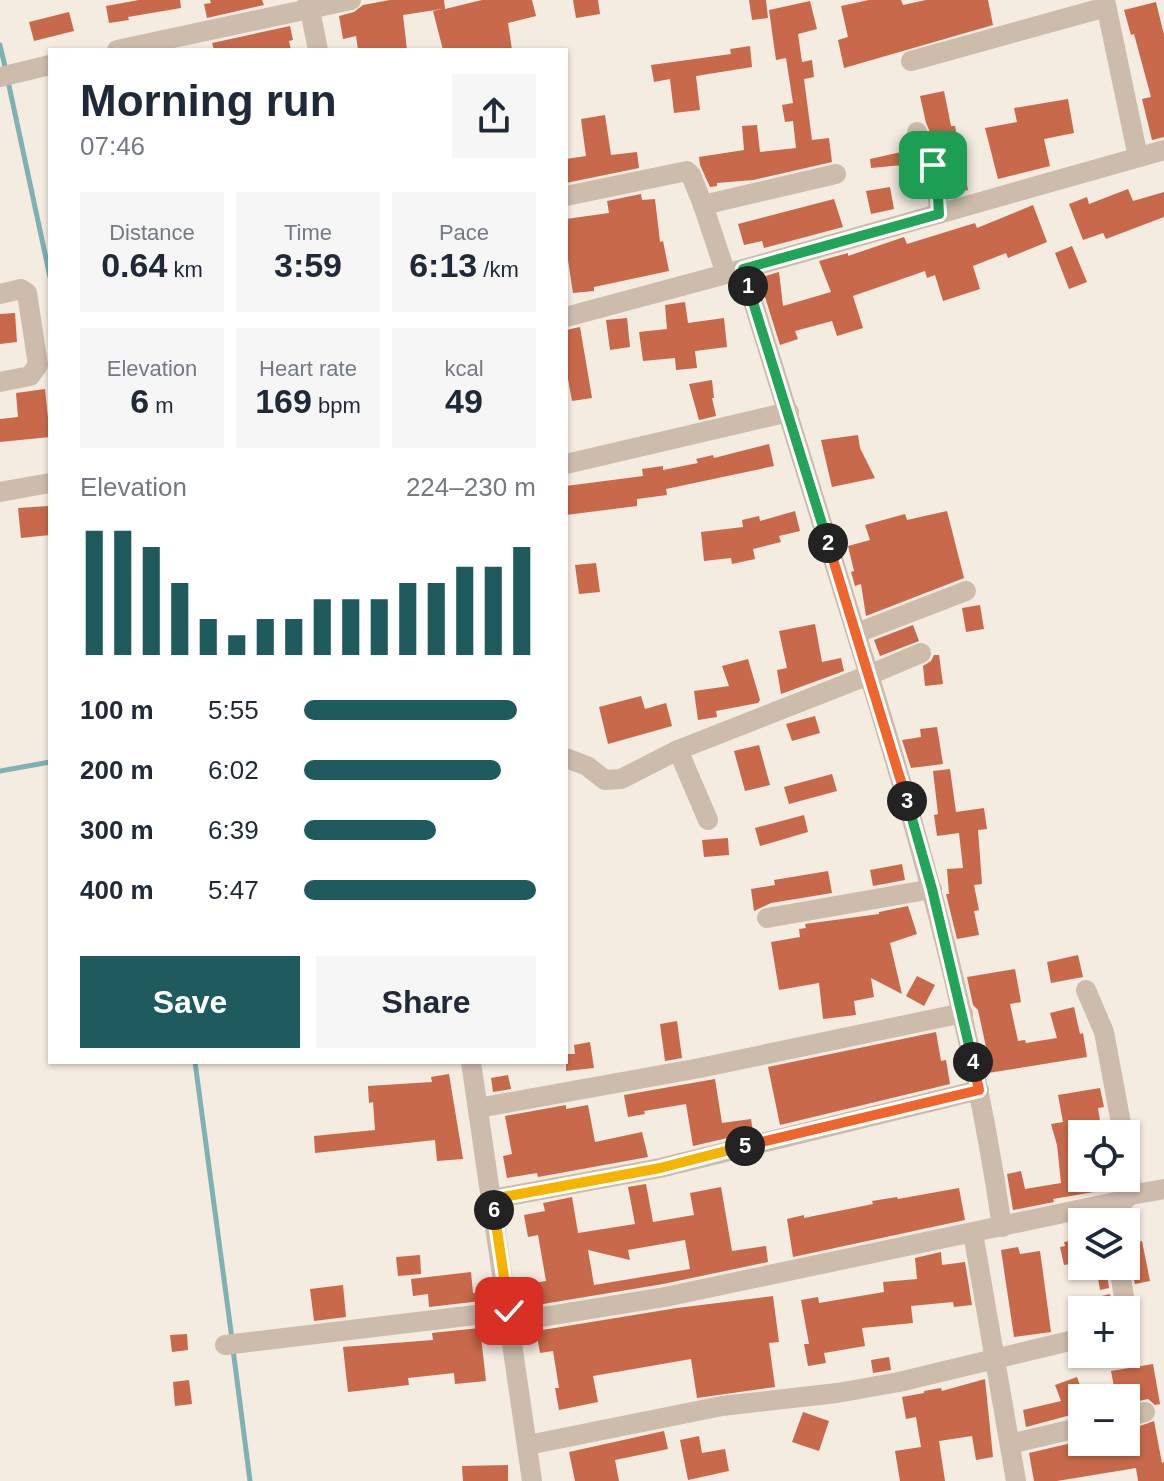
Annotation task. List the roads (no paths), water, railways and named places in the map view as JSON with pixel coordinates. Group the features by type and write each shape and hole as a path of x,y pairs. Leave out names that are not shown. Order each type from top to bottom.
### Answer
{"street":[{"path":"125,48 309,4 351,0"},
{"path":"309,4 318,48"},
{"path":"911,61 1105,4 1138,157"},
{"path":"8,75 48,65"},
{"path":"917,132 937,180 939,214"},
{"path":"568,316 1164,150"},
{"path":"568,196 687,171 734,272 789,412 932,889 979,1090 1002,1227"},
{"path":"703,205 836,174"},
{"path":"0,294 21,289 43,318 36,372 0,382"},
{"path":"568,464 789,412"},
{"path":"0,492 48,483"},
{"path":"857,633 966,591"},
{"path":"568,759 587,766 598,777 621,779 678,750 921,653"},
{"path":"678,750 708,820"},
{"path":"767,918 932,889"},
{"path":"1086,990 1104,1032 1120,1120"},
{"path":"478,1108 714,1065 963,1013"},
{"path":"471,1064 532,1481"},
{"path":"492,1199 660,1168 979,1090"},
{"path":"225,1345 510,1317 665,1297 1002,1227 1164,1189"},
{"path":"973,1233 1016,1481"},
{"path":"528,1445 722,1406 837,1393 899,1382 1068,1341"},
{"path":"1010,1444 1068,1430"}],"waterway":[{"path":"0,45 6,71"},
{"path":"8,81 48,268"},
{"path":"0,771 48,762"},
{"path":"195,1064 232,1339"},
{"path":"233,1349 250,1481"}]}
